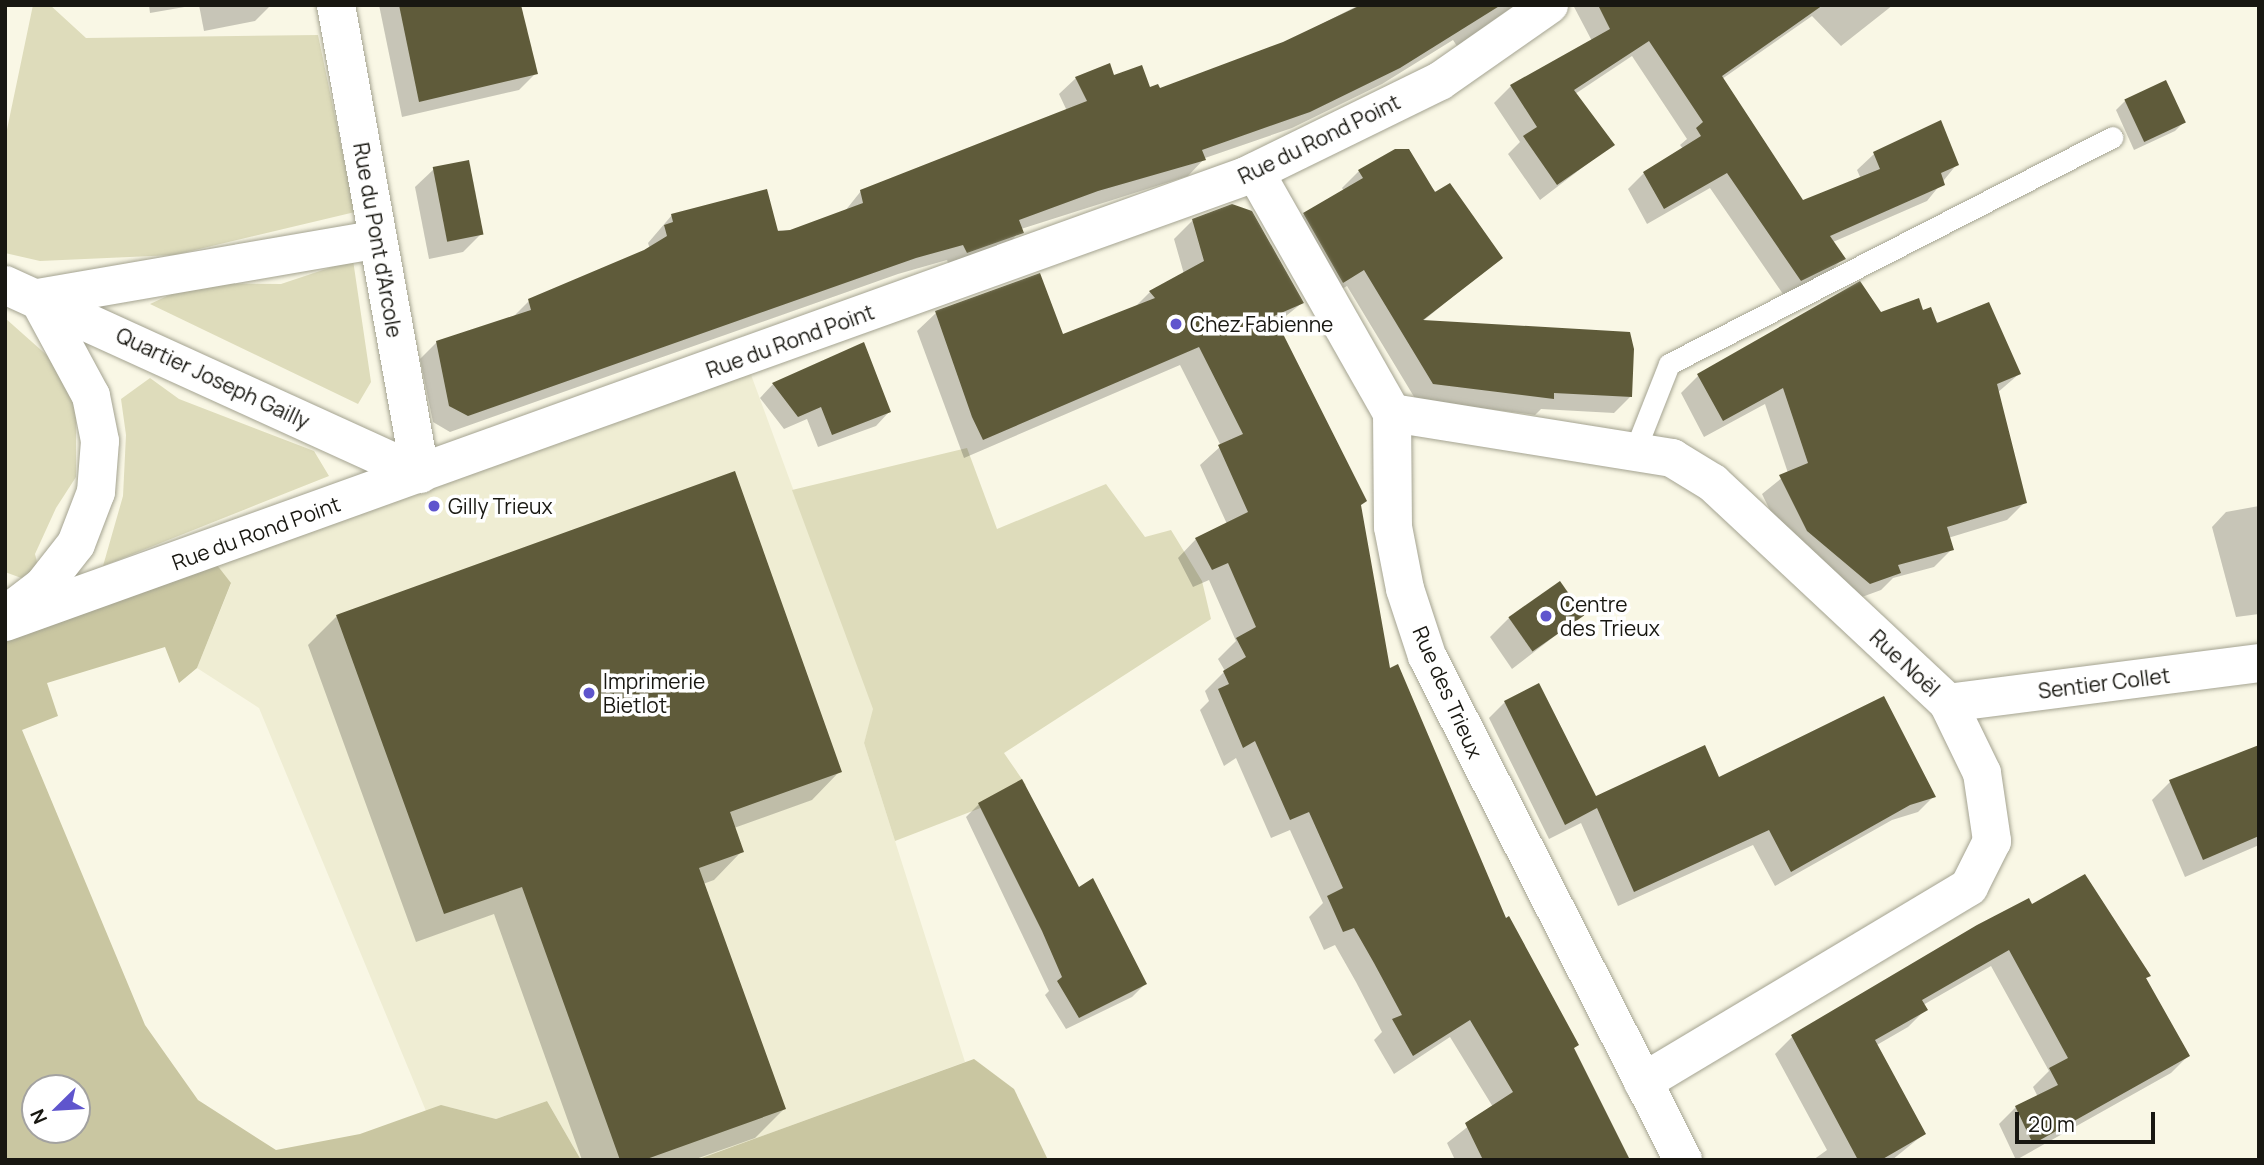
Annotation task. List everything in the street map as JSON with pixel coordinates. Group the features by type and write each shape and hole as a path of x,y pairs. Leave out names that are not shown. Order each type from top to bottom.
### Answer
{"street":[{"name":"Rue du Pont d'Arcole","path":"336,5 420,474"},
{"name":"Rue du Rond Point","path":"5,622 1255,172 1440,81 1549,5"},
{"name":"Rue des Trieux","path":"1255,172 1392,413 1394,527 1405,589 1427,656 1684,1160"},
{"path":"5,615 43,586 76,544 96,492 100,442 91,396 21,292 378,239"},
{"name":"Quartier Joseph Gailly","path":"21,292 420,474"},
{"name":"Rue Noël","path":"1392,413 1672,458 1713,483 1948,703 1982,773 1992,841 1969,887 1643,1082"},
{"name":"Sentier Collet","path":"1948,703 2259,663"}],"lane":[{"path":"1635,450 1669,364 2112,137"}],"shaded area":[{"path":"33,5 50,5 86,38 318,35 355,212 174,255 40,261 5,253 5,139"},
{"path":"353,260 371,382 358,404 150,304 195,283 281,284"},
{"path":"5,318 50,358 76,407 76,477 56,508 35,554 43,586 5,572"},
{"path":"750,372 874,709 864,743 965,1062 696,1160 581,1160 547,1101 496,1119 449,1107 426,1111 259,708 197,668 231,584 217,565"},
{"path":"150,378 179,399 314,451 329,476 103,566 123,496 126,435 121,399"},
{"path":"967,448 997,529 1106,484 1145,537 1171,530 1202,581 1211,619 1004,753 1026,785 983,807 895,841 864,743 873,709 792,490"},
{"path":"217,565 231,583 197,668 179,683 165,647 47,683 58,716 22,730 145,1025 198,1100 276,1150 360,1134 441,1105 496,1119 547,1101 581,1160 5,1160 5,642"},
{"path":"974,1059 1014,1089 1048,1160 696,1160"}],"building":[{"path":"399,5 521,5 538,74 419,102"},
{"path":"1361,5 1501,5 1400,68 1310,112 1202,150 1206,160 1098,191 1019,220 1024,233 967,253 963,245 916,258 468,416 449,406 436,341 531,310 528,299 644,250 667,236 664,225 673,222 671,214 767,189 778,231 790,230 863,203 860,190 1087,101 1075,77 1110,63 1114,75 1142,65 1150,87 1158,84 1160,88 1283,42"},
{"path":"1598,5 1823,5 1722,76 1803,200 1880,169 1873,152 1941,120 1959,165 1941,173 1945,185 1830,236 1846,259 1801,281 1727,173 1664,209 1643,172 1701,136 1696,128 1703,122 1649,41 1574,90 1615,145 1557,185 1523,136 1537,127 1510,85 1610,29"},
{"path":"2166,80 2186,123 2144,142 2124,99"},
{"path":"1395,149 1409,149 1435,192 1450,183 1503,258 1423,320 1630,332 1634,349 1632,397 1554,393 1554,399 1433,384 1364,270 1343,283 1303,213 1363,178 1358,170"},
{"path":"469,160 484,235 447,242 433,167"},
{"path":"1232,204 1252,211 1304,303 1274,316 1367,501 1361,505 1390,668 1398,664 1506,918 1509,916 1579,1045 1574,1048 1630,1160 1483,1160 1465,1123 1513,1092 1470,1020 1413,1056 1392,1019 1402,1015 1354,928 1343,932 1327,896 1343,888 1309,812 1290,820 1255,741 1243,748 1218,689 1229,684 1223,671 1246,657 1236,638 1256,627 1228,563 1212,570 1195,538 1248,512 1218,445 1243,434 1199,347 983,440 972,417 935,311 1040,273 1063,334 1155,298 1149,291 1204,261 1192,219"},
{"path":"1860,281 1881,312 1919,298 1923,310 1931,307 1937,323 1989,302 2021,374 1997,384 2027,503 1947,527 1954,550 1898,565 1901,573 1870,584 1807,531 1779,475 1808,463 1783,388 1723,421 1697,374"},
{"path":"864,342 891,412 832,435 821,407 798,417 772,383"},
{"name":"Imprimerie Bietlot","path":"735,471 842,772 730,812 744,852 699,868 786,1109 644,1160 620,1160 522,887 444,914 336,615"},
{"name":"Centre des Trieux","path":"1560,581 1584,615 1532,652 1508,617"},
{"path":"1539,683 1596,796 1705,745 1719,777 1884,696 1936,797 1910,805 1791,872 1769,830 1634,892 1597,808 1565,825 1504,701"},
{"path":"2259,745 2259,836 2203,860 2169,780"},
{"path":"1022,779 1079,887 1093,878 1147,984 1079,1018 1057,981 1062,977 1042,931 978,803"},
{"path":"2085,874 2151,976 2146,978 2190,1056 2033,1144 2015,1106 2058,1085 2049,1068 2068,1058 2009,950 1922,1000 1928,1010 1875,1040 1926,1134 1881,1160 1858,1160 1791,1035 1977,925 2029,898 2032,904"}],"place":[{"name":"Chez Fabienne","path":"1176,324"},
{"name":"Gilly Trieux","path":"434,506"},
{"name":"Centre des Trieux","path":"1546,616"},
{"name":"Imprimerie Bietlot","path":"589,693"}]}
